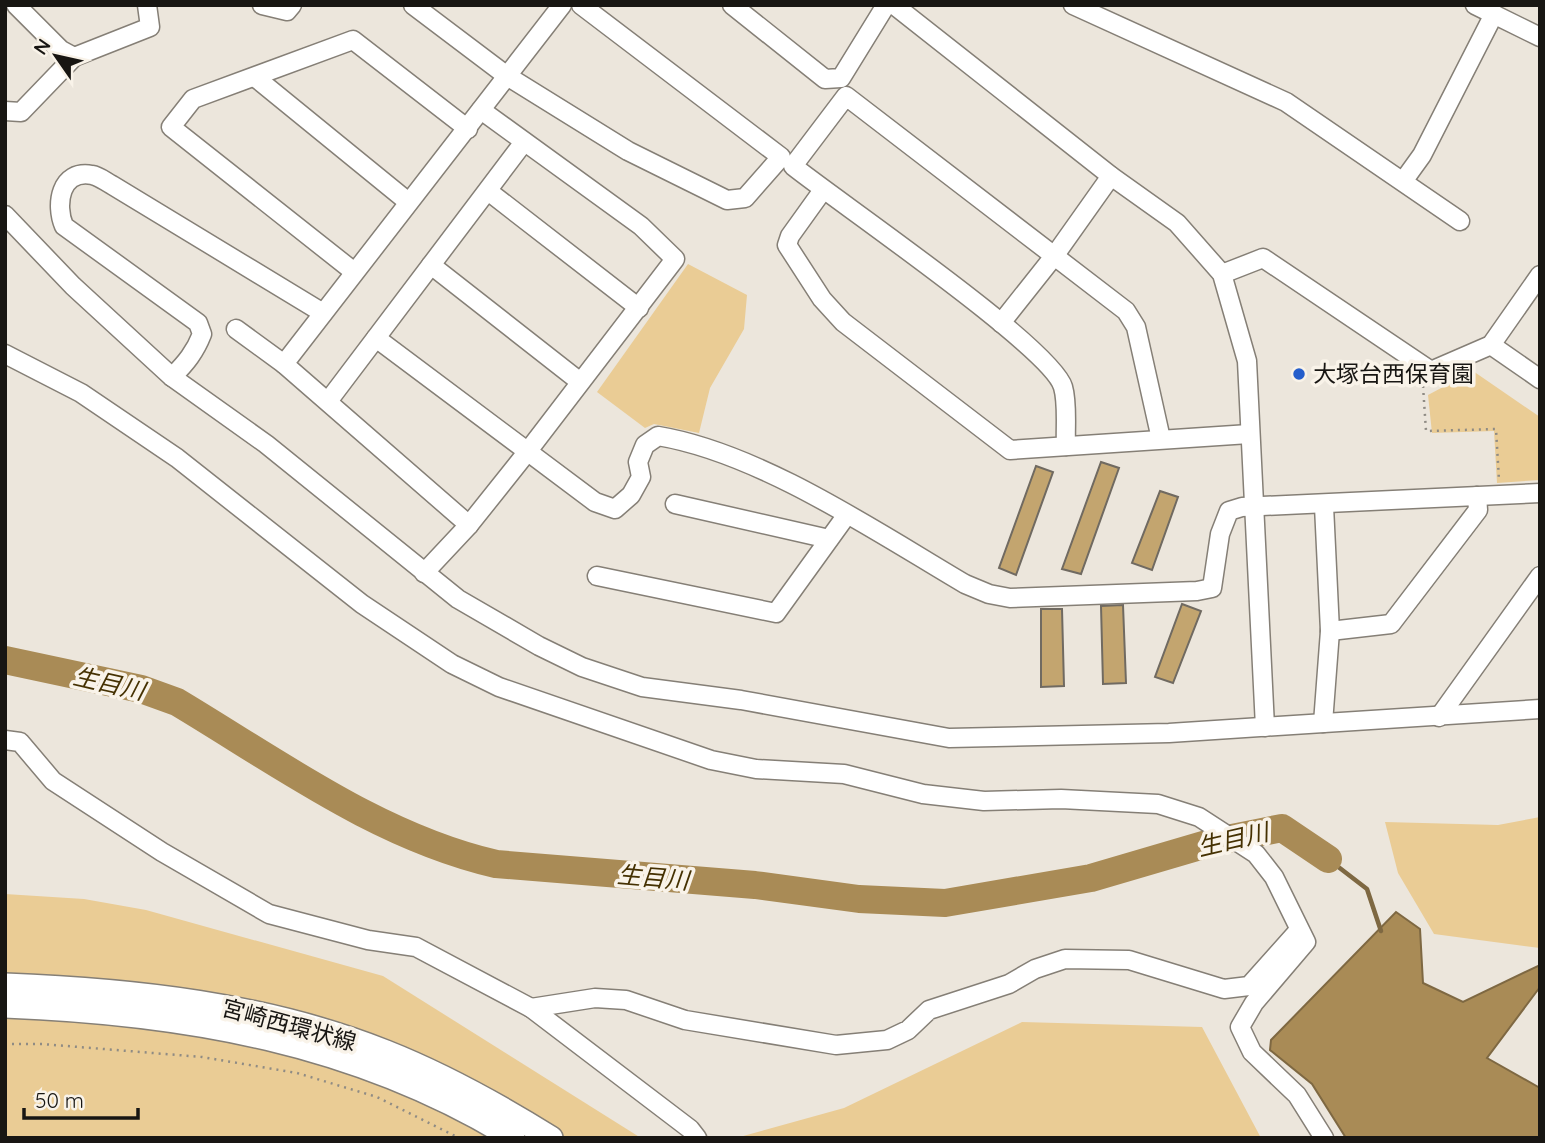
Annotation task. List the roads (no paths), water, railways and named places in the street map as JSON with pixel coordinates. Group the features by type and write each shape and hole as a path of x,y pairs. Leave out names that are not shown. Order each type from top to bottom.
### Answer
{"main road":[{"name":"宮崎西環状線","path":"5,985 79,988 170,999 228,1008 332,1034 384,1051 431,1072 492,1102 551,1138"},
{"name":"宮崎西環状線","path":"5,1006 95,1009 240,1030 363,1064 426,1091 513,1138"}],"street":[{"path":"16,5 61,50 74,57"},
{"path":"5,111 21,112 74,57 150,27 146,5"},
{"path":"262,5 287,11 292,5"},
{"path":"413,5 507,76 628,151 727,200 745,198 781,157 581,5"},
{"path":"284,363 407,201 468,129 562,5"},
{"path":"732,5 825,79 841,78 886,5"},
{"path":"894,5 1111,176 1177,223 1222,274 1247,360 1265,727"},
{"path":"1073,5 1286,102 1404,180 1460,221"},
{"path":"1475,5 1540,37"},
{"path":"1404,180 1422,155 1494,14"},
{"path":"353,271 170,127 193,99 353,40 468,129"},
{"path":"256,78 407,201"},
{"path":"1066,446 1063,387 1055,371 1001,323 793,166 846,96 1105,292 1133,319 1143,350 1161,439"},
{"path":"424,573 469,525 528,451 674,259 641,226 481,110"},
{"path":"329,400 524,142"},
{"path":"172,377 192,356 198,345 202,334 198,323 64,226 58,212 58,195 77,176 92,175 112,185 323,313"},
{"path":"1001,323 1055,255 1111,176"},
{"path":"823,190 790,236 787,245 822,299 843,322 1010,450 1249,434"},
{"path":"488,191 639,307"},
{"path":"5,215 73,286 172,377 266,444 458,599 539,646 582,667 642,687 741,699 949,738 1169,733 1540,709"},
{"path":"1222,274 1263,258 1431,371 1491,345 1540,275"},
{"path":"431,265 579,381"},
{"path":"236,329 284,363 329,400 469,525"},
{"path":"376,338 595,502 615,509 631,495 641,477 638,462 645,445 658,436 688,441 748,463 965,584 989,594 1010,598 1197,592 1212,588 1220,534 1229,511 1254,505 1324,506 1540,493"},
{"path":"1491,345 1540,379"},
{"path":"5,354 81,393 177,457 362,604 452,664 499,687 711,760 765,771 844,774 923,794 984,801 1061,799 1158,804 1221,828 1256,854 1273,877 1306,942 1254,1003 1240,1027 1252,1052 1297,1095 1324,1138"},
{"path":"1330,631 1391,625 1478,510 1477,496"},
{"path":"675,504 829,539"},
{"path":"1323,723 1330,631 1324,506"},
{"path":"597,576 776,613 846,516"},
{"path":"1439,717 1540,576"},
{"path":"5,740 20,742 53,781 162,852 269,914 368,940 416,947 531,1008 690,1129 697,1138"},
{"path":"531,1008 595,998 626,1000 685,1020 835,1045 887,1040 908,1030 929,1010 1009,984 1035,969 1065,959 1129,960 1224,989 1249,986 1299,930"}],"waterway":[{"name":"生目川","path":"5,660 141,689 177,702 292,773 371,817 453,852 496,864 755,885 859,899 945,903 1091,878 1217,841 1282,828 1328,859"},
{"path":"1328,859 1367,889 1381,931"}],"place":[{"name":"大塚台西保育園","path":"1299,374"}]}
